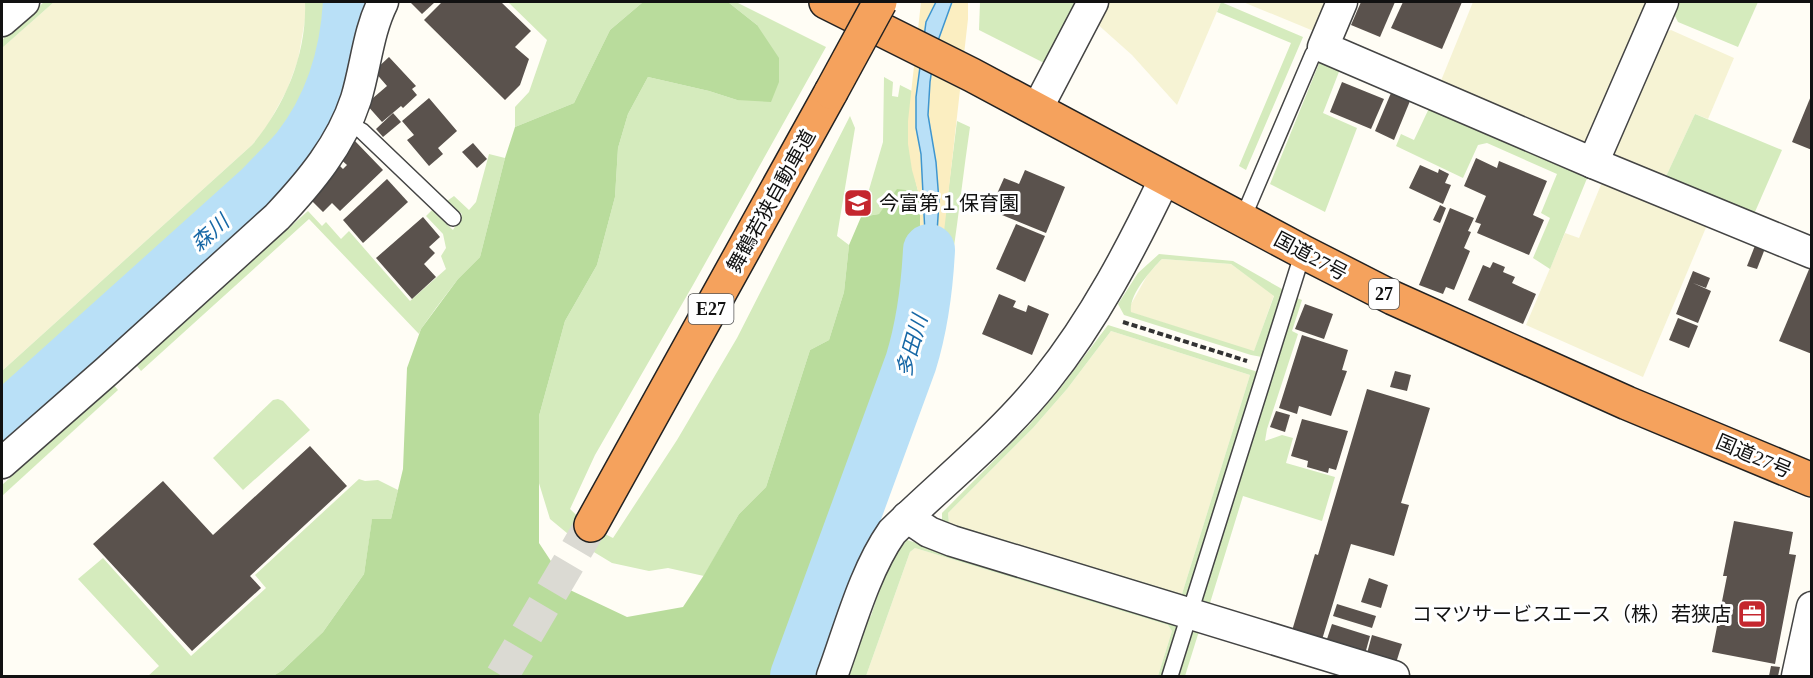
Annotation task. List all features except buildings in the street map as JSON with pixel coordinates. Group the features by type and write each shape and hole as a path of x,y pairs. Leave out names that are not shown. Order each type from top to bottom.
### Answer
{"highway":[{"name":"国道27号","path":"826,2 972,75 1393,298 1627,403 1812,480"},
{"name":"舞鶴若狭自動車道","path":"591,525 880,2"}],"street":[{"path":"2,21 24,2"},
{"path":"2,463 277,217 322,165 346,122 363,74 375,19 383,2"},
{"path":"1037,109 1093,2"},
{"path":"1342,2 1323,47 1593,164 1812,253"},
{"path":"1593,164 1663,2"},
{"path":"832,676 871,568 881,547 892,532 1014,415 1044,382 1097,306 1137,237 1165,178"},
{"path":"907,517 929,532 952,541 1394,676"},
{"path":"1797,676 1812,606"}],"lane":[{"path":"1242,219 1313,54 1323,47"},
{"path":"346,122 362,131 453,218"},
{"path":"1170,676 1303,252"}],"path":[{"path":"1097,306 1118,320 1266,367"}],"shaded area":[{"path":"54,2 305,2 306,14 298,60 287,90 266,128 252,145 2,371 2,48"},
{"path":"1106,2 1221,2 1177,105 1132,55 1095,22"},
{"path":"1243,2 1328,2 1316,32"},
{"path":"1473,2 1652,2 1588,153 1438,88"},
{"path":"1671,30 1734,58 1708,119 1695,114 1662,185 1612,164 1610,151 1660,35"},
{"path":"1605,175 1710,218 1643,377 1526,325 1565,233 1579,238"},
{"path":"1162,259 1231,264 1274,295 1254,352 1130,312 1130,306 1148,274"},
{"path":"1111,331 1250,375 1182,594 949,523 948,513 1033,428 1067,389"},
{"path":"915,548 1168,625 1172,631 1158,676 866,676 910,552"}],"green space":[{"path":"44,2 54,2 2,48 2,40"},
{"path":"305,2 339,2 338,21 330,59 317,95 287,145 255,180 2,407 2,371 252,145 264,130 284,96 298,60 305,21"},
{"path":"359,2 373,2 340,109 296,187 2,449 2,433 286,177 302,157 317,137 339,96 353,52"},
{"path":"508,2 643,2 610,30 574,103 515,127 515,107 529,92 547,40"},
{"path":"643,2 728,2 757,25 779,58 779,82 771,102 737,100 648,77 628,114 618,148 615,197 597,265 565,321 539,416 539,543 570,590 627,617 683,607 739,514 766,487 810,350 829,340 844,292 849,245 861,217 879,214 897,189 914,191 920,198 920,236 925,270 919,319 909,355 792,676 273,676 283,670 323,632 364,574 372,519 391,519 403,469 407,368 421,329 458,279 480,257 515,127 574,103 610,30"},
{"path":"728,2 736,2 826,47 595,455 570,509 587,525 613,538 677,440 737,338 850,116 855,128 837,236 849,245 844,292 829,340 810,350 766,487 739,514 704,576 668,568 649,571 612,563 579,543 550,519 538,480 539,416 565,321 597,265 615,197 618,148 628,114 648,77 737,100 757,25"},
{"path":"980,2 1081,2 1048,65 979,30"},
{"path":"1221,2 1303,37 1246,170 1239,166 1291,43 1217,12"},
{"path":"1674,2 1758,2 1738,47 1678,22 1671,8"},
{"path":"1320,61 1342,64 1323,113 1357,128 1325,212 1270,184"},
{"path":"884,77 893,82 892,96 898,97 900,85 912,91 910,145 920,198 914,191 879,214 861,217 883,142"},
{"path":"1432,102 1590,171 1550,269 1533,258 1550,218 1541,213 1557,174 1487,143 1478,145 1463,178 1396,146 1401,134 1414,140"},
{"path":"1695,114 1782,150 1751,221 1662,185"},
{"path":"957,121 970,127 949,279 930,369 816,676 807,676 922,363 931,329"},
{"path":"489,154 505,158 480,257 458,279 419,334 309,219 141,371 137,366 139,361 308,211 322,226 326,222 341,239 349,231 410,301 446,269 441,256 446,248 443,234 426,216 432,210 453,230 462,214 447,201 454,196 469,210 476,202"},
{"path":"1159,254 1233,261 1282,289 1282,296 1262,357 1124,315 1118,304 1138,273","holes":["1162,259 1231,264 1274,296 1254,351 1131,312 1137,291"]},
{"path":"1297,298 1302,300 1292,331 1298,334 1265,441 1282,435 1293,438 1286,463 1335,477 1322,521 1243,496 1210,603 1232,611 1200,602"},
{"path":"1108,325 1258,372 1189,596 1182,598 942,526 942,513 1030,424","holes":["1111,331 1250,375 1182,594 949,523 948,513 1033,428 1067,389"]},
{"path":"113,384 118,390 2,496 2,485"},
{"path":"273,400 283,401 310,430 243,490 213,458"},
{"path":"359,479 378,480 398,490 391,519 372,520 364,574 323,632 283,670 273,676 148,676 159,666 78,579 103,558 191,656 266,588 255,575"},
{"path":"907,540 1179,623 1163,676 1158,676 1172,631 1168,625 915,548 910,552 866,676 846,676 885,576 894,557"},
{"path":"1200,628 1185,676 1176,676 1190,629"}],"sand":[{"path":"921,2 936,2 926,22 916,97 916,128 921,154 925,270 920,236 920,198 908,144 908,121"},
{"path":"952,2 968,2 968,19 931,329 939,201 936,162 928,115 930,82 935,49"}],"water":[{"path":"936,2 952,2 935,49 930,82 928,115 936,162 939,201 931,329 919,319 925,270 925,234 921,154 916,128 916,97 926,22"}],"waterway":[{"name":"森川","path":"2,420 261,187 297,149 319,116 334,80 344,41 349,2"},
{"name":"多田川","path":"796,676 911,362 923,307 929,250"}],"tunnel":[{"path":"502,676 591,525"}],"place":[{"name":"今富第１保育園","path":"858,203"},
{"name":"コマツサービスエース（株）若狭店","path":"1752,614"}]}
